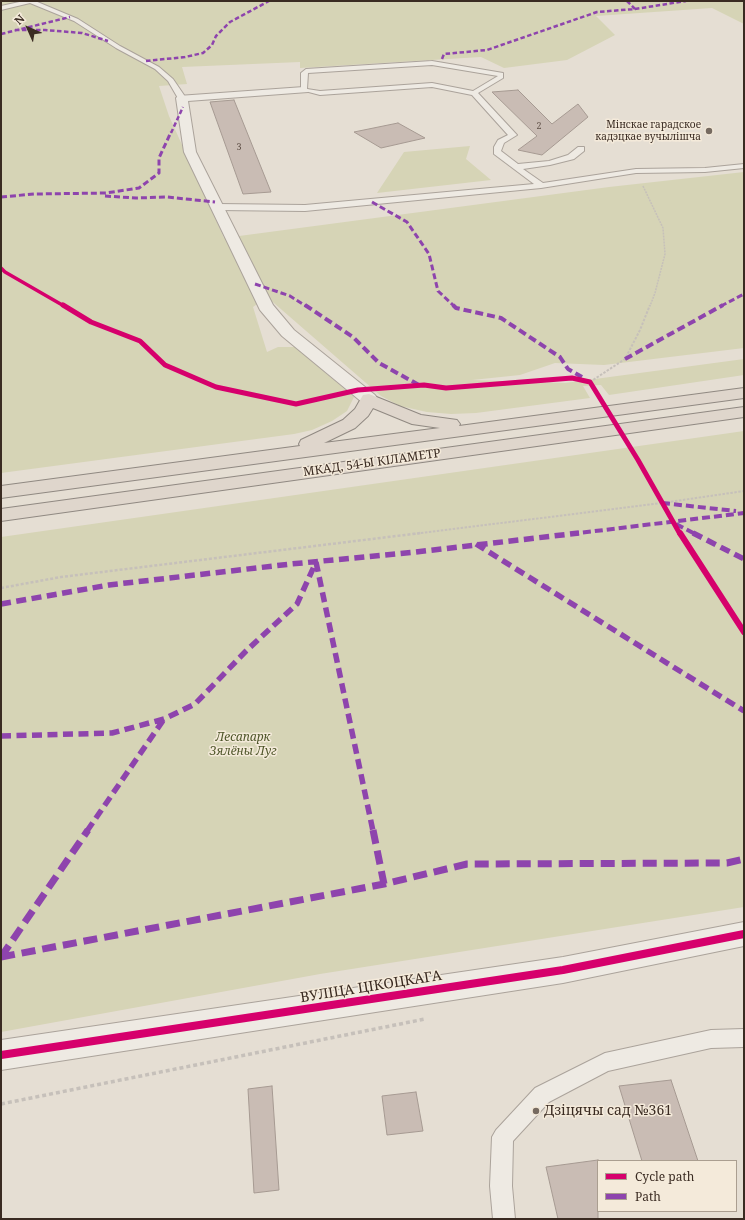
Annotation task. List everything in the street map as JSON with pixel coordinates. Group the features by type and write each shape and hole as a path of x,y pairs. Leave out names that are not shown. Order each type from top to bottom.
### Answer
{"highway":[{"name":"МКАД, 54-Ы КІЛАМЕТР","path":"1,492 744,392"},
{"path":"282,454 319,440 349,424 362,412 369,399 393,411 418,420 442,424 492,426"},
{"name":"МКАД, 54-Ы КІЛАМЕТР","path":"1,515 744,412"}],"street":[{"path":"304,90 182,98 190,152 266,307 288,333 369,399"},
{"name":"ВУЛІЦА ЦІКОЦКАГА","path":"1,1056 562,970 744,934"}],"lane":[{"path":"1,8 31,1 76,20 118,47 158,68 171,80 182,98"},
{"path":"474,93 502,77 501,74 432,63 306,71 304,73 304,90 320,93 432,85 474,93 513,136 501,142 497,152 541,186"},
{"path":"516,166 550,163 571,157 582,149"},
{"path":"218,207 305,208 541,186 636,171 705,170 744,166"},
{"path":"504,1219 501,1186 503,1137 542,1095 605,1062 711,1039 744,1038"}],"path":[{"path":"590,382 625,359 640,330 655,293 665,254 663,228 636,171"},
{"path":"638,460 673,522 744,632"},
{"path":"1,588 61,576 744,492"},
{"path":"1,1104 426,1019"}],"green space":[{"path":"1,1 744,1 744,24 712,8 596,16 615,35 567,60 504,68 481,57 300,68 300,62 182,67 187,84 159,86 169,116 224,238 609,187 744,172 744,348 604,365 555,363 520,375 472,380 565,383 744,359 744,375 609,395 601,385 583,386 590,398 476,413 451,414 427,412 400,406 381,396 267,297 253,307 267,352 278,347 295,347 354,397 347,411 332,421 312,430 294,434 1,473"},
{"path":"470,146 466,159 491,180 377,193 404,152"},
{"name":"Лесапарк Зялёны Луг","path":"744,431 744,907 320,974 1,1032 1,537"}],"building":[{"path":"518,90 552,124 578,104 588,117 542,155 518,150 537,136 492,92"},
{"path":"234,100 271,192 243,194 210,102"},
{"path":"398,123 425,138 381,148 354,132"},
{"path":"671,1080 698,1160 642,1160 619,1086"},
{"path":"272,1086 279,1190 254,1193 248,1089"},
{"path":"416,1092 423,1131 387,1135 382,1096"},
{"path":"597,1160 598,1219 558,1219 546,1167"}],"marked path":[{"path":"146,61 185,57 203,53 212,45 216,36 230,22 269,1"},
{"path":"627,1 635,9"},
{"path":"442,59 444,54 487,50 597,12 635,9 686,1"},
{"path":"1,34 70,17"},
{"path":"15,30 45,30 82,33 108,41"},
{"path":"1,197 34,194 106,193 139,188 159,173 159,158 183,107"},
{"path":"105,196 136,198 167,197 215,202"},
{"path":"372,202 407,222 429,254 438,291 456,308 501,318 560,357 568,369 582,377"},
{"path":"255,284 290,296 353,337 379,363 419,385"},
{"path":"625,359 744,294"},
{"path":"662,503 736,511"},
{"path":"1,604 109,585 291,564 416,552 744,513"},
{"path":"676,524 744,559"},
{"path":"476,544 744,711"},
{"path":"316,562 384,884"},
{"path":"1,736 112,733 164,719 195,704 246,651 297,604 316,562"},
{"path":"1,957 164,719"},
{"path":"1,957 384,884 467,864 727,863 744,859"}],"cycle path":[{"path":"1,268 5,272 91,322 140,341 165,365 216,387 296,404 358,390 424,385 446,388 572,378 590,382 638,460 673,522 744,632"},
{"path":"1,1055 563,970 744,934"}],"place":[{"name":"Мінскае гарадское кадэцкае вучылішча","path":"709,131"},
{"name":"Дзіцячы сад №361","path":"536,1111"}]}
